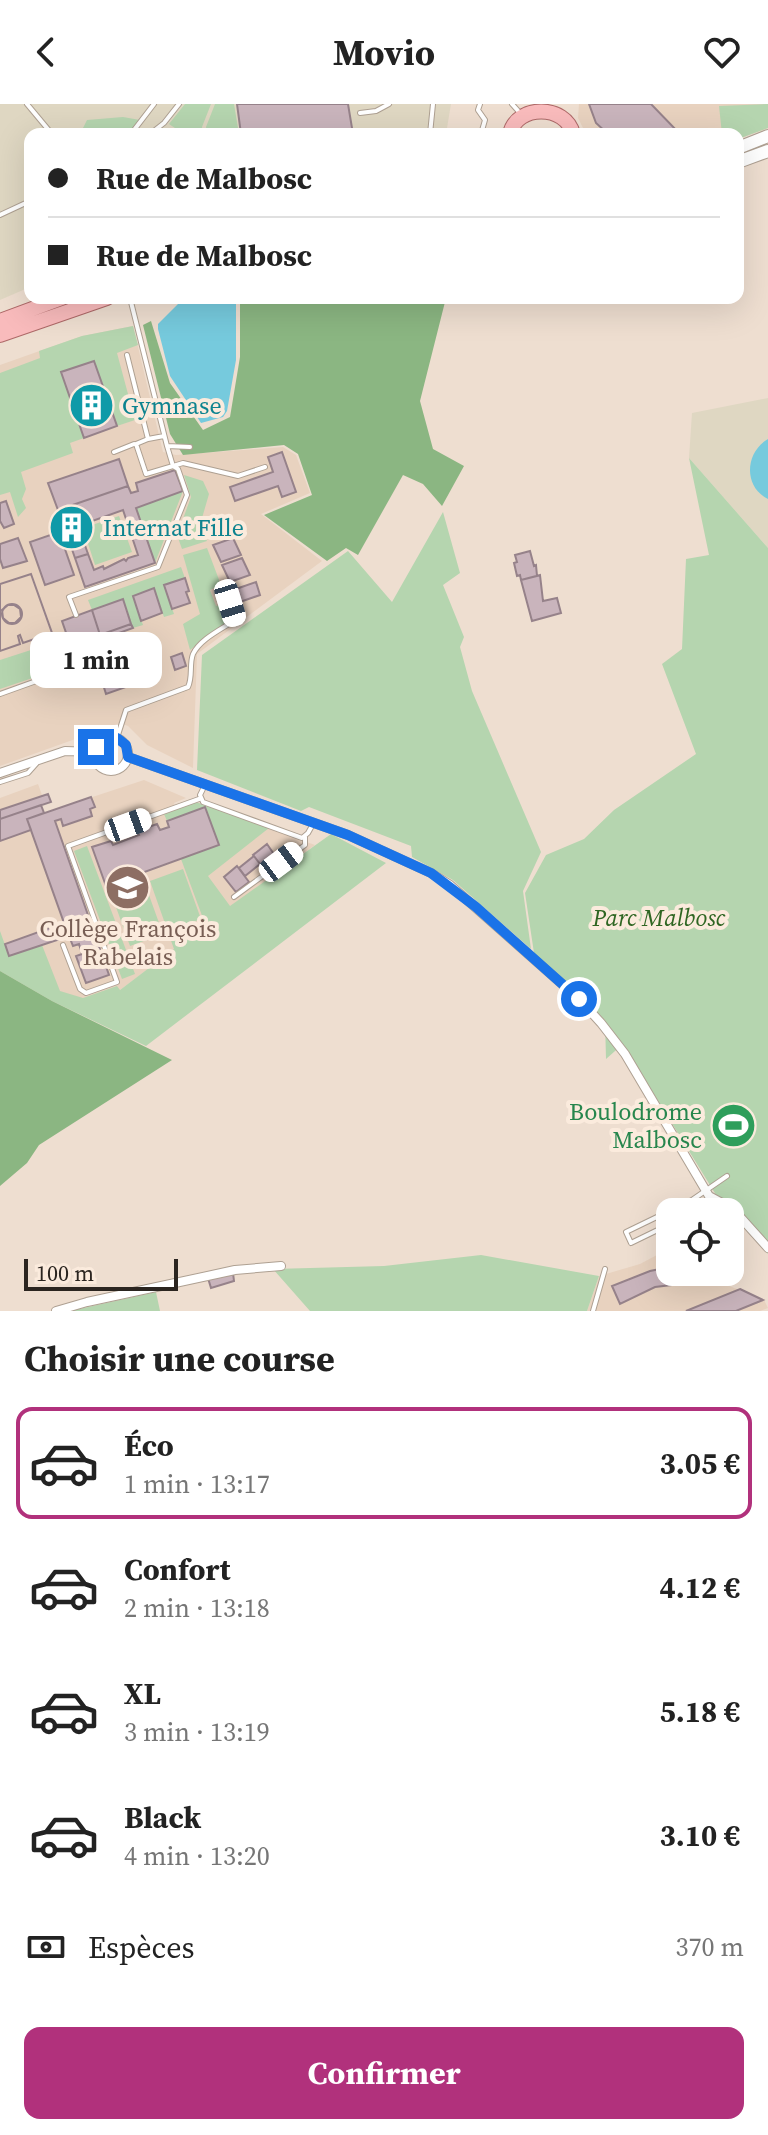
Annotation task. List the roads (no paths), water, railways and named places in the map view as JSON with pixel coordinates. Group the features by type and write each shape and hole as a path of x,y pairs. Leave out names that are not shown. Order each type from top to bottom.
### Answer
{"main road":[{"path":"512,128 516,108 544,104 567,110"},
{"path":"744,146 768,136"},
{"path":"744,160 768,151"},
{"path":"0,321 46,304"},
{"path":"0,335 90,304"}],"street":[{"path":"117,738 126,745 128,757 122,767 112,771 100,767 96,747 104,739 117,738"},
{"path":"0,773 65,751 95,752"},
{"path":"128,757 348,835 431,873 450,885 579,999 625,1054 707,1193 715,1198"},
{"path":"744,1221 768,1248"},
{"path":"56,1311 235,1270 281,1266"}],"lane":[{"path":"27,104 47,128"},
{"path":"136,128 154,104"},
{"path":"158,128 179,104"},
{"path":"360,113 376,111 389,104"},
{"path":"431,128 433,104"},
{"path":"480,104 478,110 485,120 483,128"},
{"path":"0,215 24,204"},
{"path":"76,615 69,597 158,567 187,495 178,469 173,466 164,436 131,304"},
{"path":"127,355 148,439"},
{"path":"114,452 164,436"},
{"path":"136,444 146,474 183,463 238,476 265,467"},
{"path":"167,446 190,447"},
{"path":"117,738 126,710 188,687 192,679 192,655 202,643 235,620 225,587"},
{"path":"0,694 92,661 86,645"},
{"path":"0,782 28,773 42,758"},
{"path":"199,799 205,785"},
{"path":"63,945 80,989 86,993 117,982 68,846 199,799 305,837"},
{"path":"234,897 305,845 305,837 313,824"},
{"path":"696,1198 727,1176"},
{"path":"706,1198 707,1193"},
{"path":"656,1217 626,1232 631,1243 656,1231"},
{"path":"593,1311 605,1269"}],"water":[{"path":"178,304 236,304 236,360 227,411 223,417 201,423 170,376 158,324"},
{"path":"768,439 768,499 754,486 750,469 755,452"}],"place":[{"name":"Gymnase","path":"91,406"},
{"name":"Internat Fille","path":"72,528"},
{"name":"Collège François Rabelais","path":"128,887"},
{"name":"Boulodrome Malbosc","path":"733,1126"}],"park label":[{"name":"Parc Malbosc","path":"659,918"}]}
